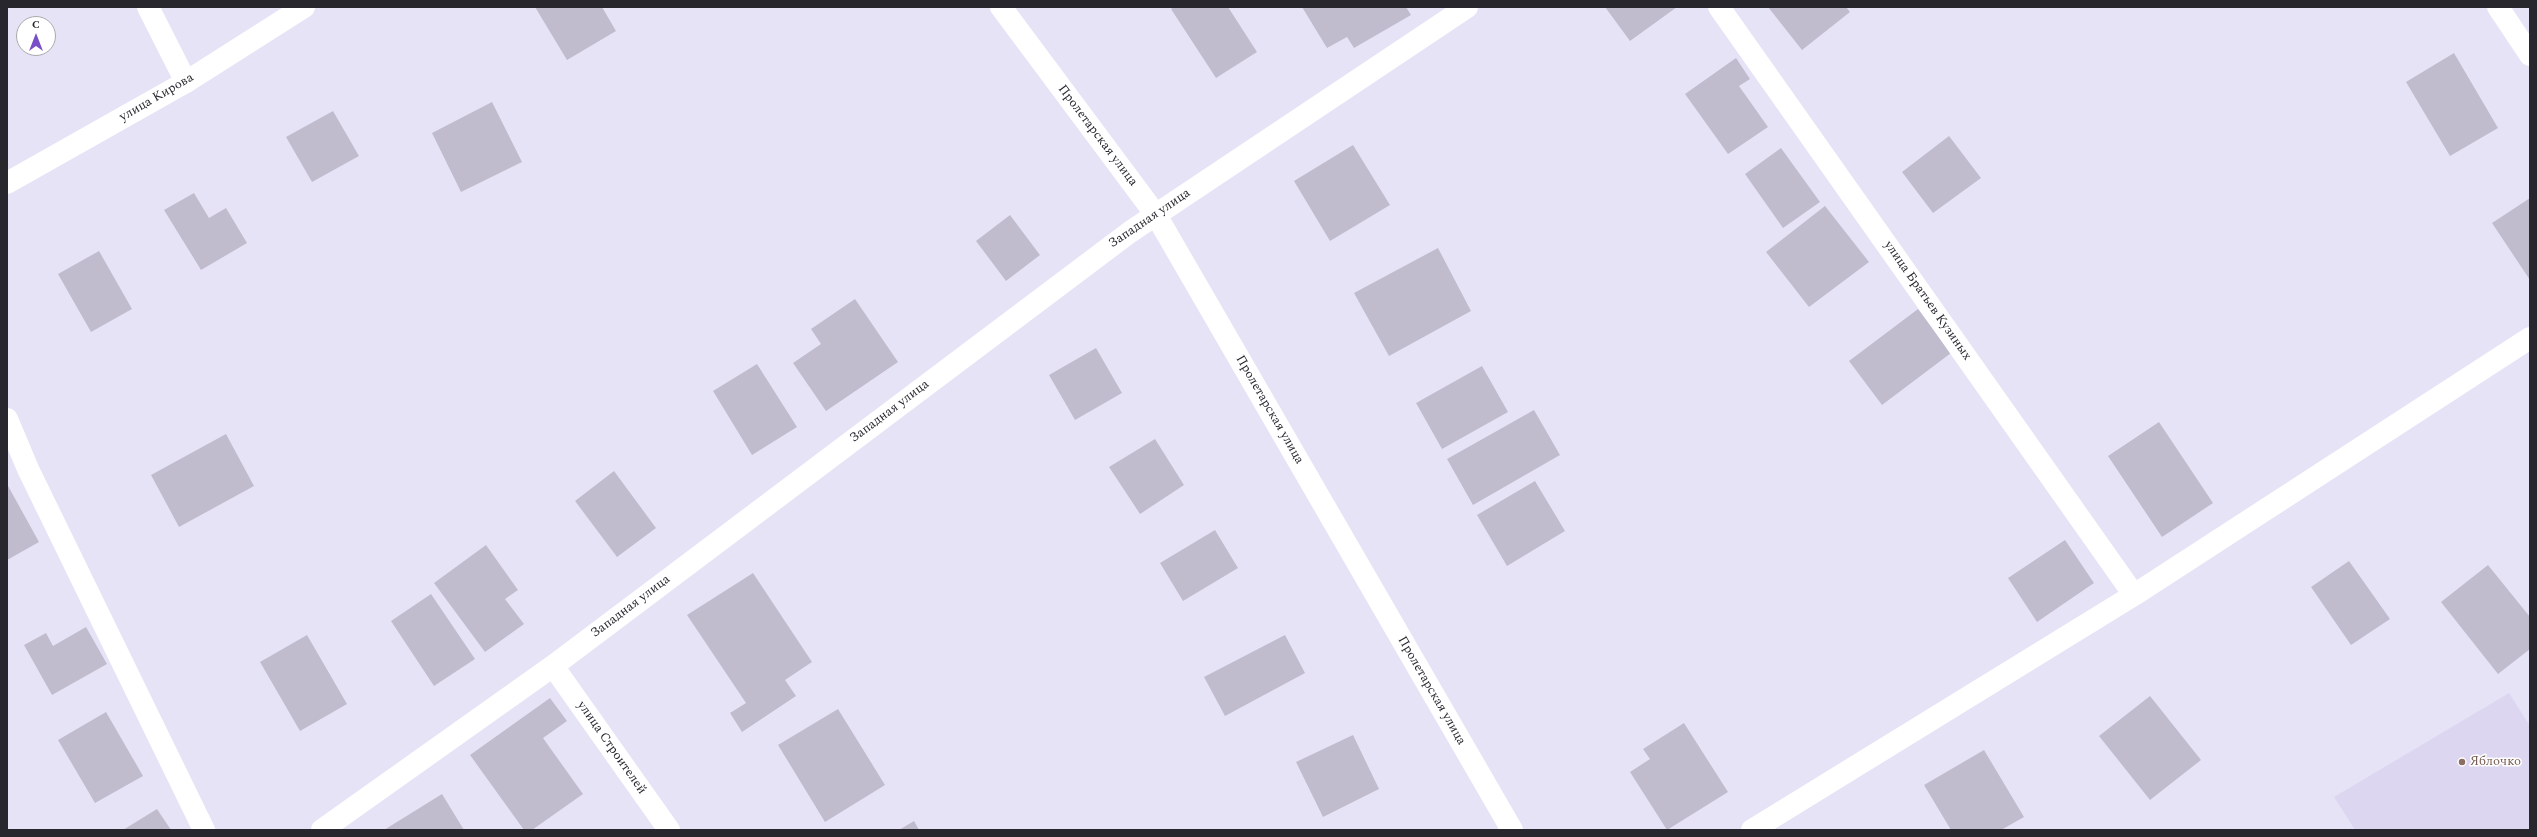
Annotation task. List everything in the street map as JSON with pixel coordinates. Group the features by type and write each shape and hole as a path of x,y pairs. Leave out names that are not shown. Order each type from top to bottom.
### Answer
{"street":[{"path":"148,7 186,82"},
{"name":"улица Кирова","path":"7,183 186,82 304,7"},
{"name":"Пролетарская улица","path":"1001,7 1156,215 1512,830"},
{"name":"Западная улица","path":"322,830 553,666 1124,236 1468,7"},
{"name":"улица Братьев Кузиных","path":"1719,7 2134,595"},
{"path":"2498,7 2530,55"},
{"path":"1752,830 2134,595 2530,338"},
{"path":"7,419 32,476 204,830"},
{"name":"улица Строителей","path":"553,666 669,830"}],"shaded area":[{"name":"Яблочко","path":"2509,693 2530,726 2530,830 2355,830 2334,797"}],"building":[{"path":"535,7 602,7 616,31 567,60"},
{"path":"1174,7 1228,7 1257,52 1216,78 1171,9"},
{"path":"1302,7 1406,7 1411,15 1354,48 1347,37 1327,48"},
{"path":"1605,7 1677,7 1630,41"},
{"path":"1768,7 1846,7 1850,12 1802,50"},
{"path":"2454,53 2498,128 2450,156 2406,82"},
{"path":"1736,58 1750,79 1739,86 1768,127 1728,154 1685,94"},
{"path":"492,102 522,162 461,192 432,133"},
{"path":"333,111 359,156 312,182 286,137"},
{"path":"1949,136 1981,178 1933,213 1902,172"},
{"path":"1353,145 1390,205 1330,241 1294,181"},
{"path":"1781,148 1820,202 1783,228 1745,174"},
{"path":"194,193 209,218 226,208 247,243 201,270 164,210"},
{"path":"2530,198 2530,280 2492,223"},
{"path":"1825,206 1869,262 1809,307 1766,252"},
{"path":"1010,215 1040,255 1006,281 976,241"},
{"path":"1438,248 1471,311 1389,356 1354,293"},
{"path":"99,251 132,309 91,332 58,274"},
{"path":"855,299 898,362 826,411 793,363 821,344 811,329"},
{"path":"1918,309 1951,353 1882,405 1849,361"},
{"path":"1096,348 1122,393 1075,420 1049,375"},
{"path":"757,364 797,427 752,455 713,391"},
{"path":"1482,366 1508,412 1442,449 1416,403"},
{"path":"1534,410 1560,455 1473,505 1447,459"},
{"path":"2159,422 2213,503 2162,537 2108,456"},
{"path":"226,434 254,486 179,527 151,475"},
{"path":"1155,439 1184,485 1140,514 1109,467"},
{"path":"614,471 656,528 617,557 575,501"},
{"path":"1535,481 1565,531 1507,566 1477,515"},
{"path":"7,484 39,542 7,560"},
{"path":"1215,530 1238,568 1183,601 1160,563"},
{"path":"2065,540 2094,583 2037,622 2008,578"},
{"path":"486,545 518,590 505,599 524,624 485,652 434,583"},
{"path":"2349,561 2390,619 2351,645 2311,587"},
{"path":"2488,565 2530,617 2530,649 2498,674 2441,602"},
{"path":"753,573 812,662 785,680 796,696 742,732 730,713 746,703 687,615"},
{"path":"431,594 475,659 434,686 391,621"},
{"path":"86,627 107,664 52,695 24,645 46,633 53,646"},
{"path":"307,635 347,704 300,731 260,662"},
{"path":"1285,635 1305,673 1225,716 1204,677"},
{"path":"2150,696 2201,760 2150,800 2099,736"},
{"path":"550,698 567,721 543,738 583,794 532,830 524,830 470,755"},
{"path":"838,709 885,785 825,822 778,745"},
{"path":"106,712 143,776 95,803 58,740"},
{"path":"1684,723 1728,792 1667,830 1630,772 1650,759 1643,749"},
{"path":"1353,735 1379,789 1323,817 1296,762"},
{"path":"1984,750 2024,817 2001,830 1951,830 1924,785"},
{"path":"442,794 464,830 384,830"},
{"path":"157,809 171,830 123,830"},
{"path":"914,821 919,830 899,830"}],"place":[{"name":"Яблочко","path":"2462,762"}]}
